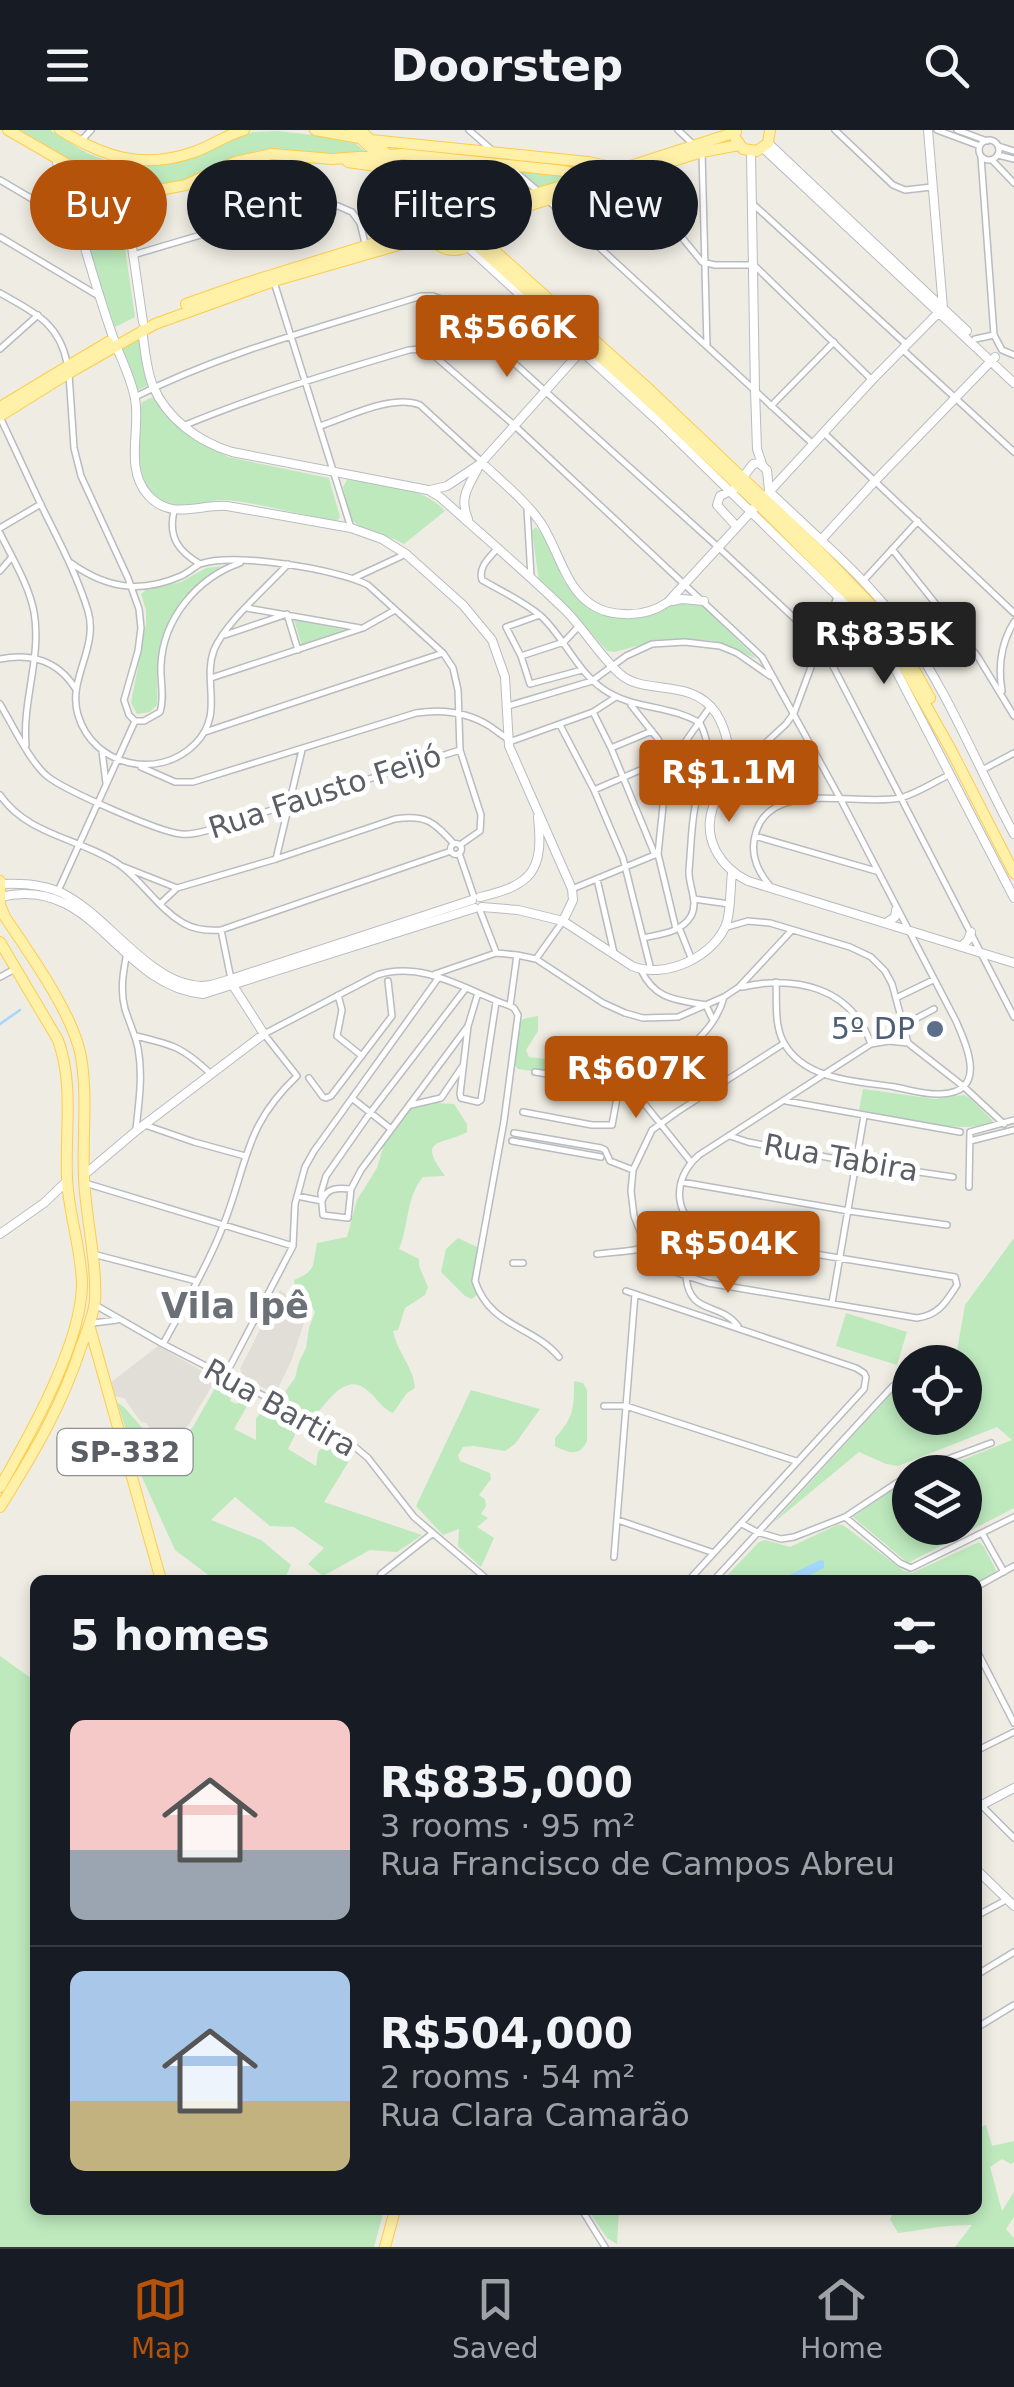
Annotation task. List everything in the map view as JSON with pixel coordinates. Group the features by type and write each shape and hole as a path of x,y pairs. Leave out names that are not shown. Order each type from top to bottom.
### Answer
{"main road":[{"path":"8,130 60,160"},
{"path":"60,130 91,149 119,158 156,160 191,153 244,130"},
{"path":"315,130 362,134 484,160"},
{"path":"664,160 736,131 739,145"},
{"path":"362,134 392,160"},
{"path":"698,149 767,140"},
{"path":"417,160 494,152 569,160"},
{"path":"332,159 381,154"},
{"path":"167,189 186,186 235,162 262,155 357,161"},
{"path":"543,195 552,191"},
{"path":"532,198 552,192"},
{"path":"0,407 142,326 273,278 366,250"},
{"path":"484,250 651,391 737,485 760,501 865,597 901,646 1014,858"},
{"path":"0,417 68,370"},
{"path":"760,501 875,621 951,750 1014,873"},
{"path":"0,882 5,917 62,1008 80,1049 85,1089 84,1179 95,1304 50,1426 0,1507"},
{"path":"0,942 62,1051 67,1090 67,1181 80,1257 83,1318 89,1324"},
{"path":"67,1162 75,1156 84,1162"},
{"path":"0,1487 52,1385 81,1300"},
{"name":"SP-332","path":"89,1324 160,1575"},
{"path":"83,1342 90,1342 95,1348"},
{"path":"385,2247 395,2215"}],"street":[{"path":"80,142 91,130"},
{"path":"469,130 503,160"},
{"path":"678,130 698,149 706,264 706,346"},
{"path":"835,130 894,185 906,190 932,187"},
{"path":"668,602 941,310 942,280 928,130"},
{"path":"936,130 983,144 992,141 1014,151"},
{"path":"957,130 983,144"},
{"path":"767,140 753,204 755,390 758,464 768,477 778,481"},
{"path":"767,140 928,299 996,356 1014,383"},
{"path":"983,144 996,356"},
{"path":"995,157 998,146"},
{"path":"982,157 1014,159"},
{"path":"995,157 1014,182"},
{"path":"0,180 30,198"},
{"path":"532,186 813,444"},
{"path":"132,254 315,204 338,206 357,219"},
{"path":"753,204 1014,452"},
{"path":"0,236 100,296"},
{"path":"86,250 135,397 134,458 137,474 150,498 174,510 227,506 352,528 382,539 406,554 484,627 497,650 505,678 508,740 537,808 544,836 572,890 573,900 563,921 536,959"},
{"path":"131,250 154,388 183,426 213,446 232,452 428,490 531,580 626,679 682,690 704,700 726,734 728,778"},
{"path":"482,250 582,350 737,485"},
{"path":"691,250 706,264 754,265 872,380"},
{"path":"273,278 352,528"},
{"path":"928,299 942,280"},
{"path":"0,293 38,315 58,336 68,370 76,460 139,609 138,651 124,700 128,715 135,721 160,712 163,647 180,610 218,573 250,560"},
{"path":"135,397 222,358 422,296 433,296 453,306 821,643 1014,1017"},
{"path":"941,310 1014,375"},
{"path":"0,349 38,315"},
{"path":"975,339 994,336"},
{"path":"772,406 834,342"},
{"path":"183,426 250,398 422,349 436,355 704,601 755,649 776,681 956,1021 969,1052 970,1072 953,1092 928,1093 822,1075 784,1044 779,1029 776,982"},
{"path":"428,490 447,486 480,463 582,350"},
{"path":"822,540 996,356 1014,355"},
{"path":"320,426 382,405 403,401 420,405 526,506 542,525 569,580 592,605 615,614 628,614 682,599 704,601"},
{"path":"0,417 69,561 89,616 87,656 75,688 77,713 94,744 118,759 175,782 194,782 416,713 459,713 489,726 508,740 593,712 616,697"},
{"path":"824,432 1014,613"},
{"path":"472,526 465,514 463,496 480,463"},
{"path":"736,527 717,502 758,464"},
{"path":"760,501 768,477"},
{"path":"760,501 822,540 864,580 896,620 918,652 1014,834"},
{"path":"760,501 880,641 1014,898"},
{"path":"27,748 34,611 0,531 40,504"},
{"path":"526,506 531,580"},
{"path":"174,510 171,524 175,543 200,564"},
{"path":"864,580 918,521"},
{"path":"528,528 542,525"},
{"path":"497,549 483,566 482,580 540,615 592,681 616,697 674,710 700,723 706,739 708,763 693,813 689,878 694,911 678,929 642,938"},
{"path":"892,549 978,656 1014,716"},
{"path":"354,578 406,554"},
{"path":"0,571 11,558"},
{"path":"69,561 94,578 132,587 167,581 200,564 250,560 354,578 380,593 449,660 456,680 460,750 481,815 480,831 456,848 221,930 185,924 118,864"},
{"path":"138,766 176,758 197,742 211,710 212,658 222,636 288,564"},
{"path":"79,585 94,578"},
{"path":"838,594 794,713 728,778 712,809 714,849 732,873 748,882 1014,962"},
{"path":"247,608 363,628"},
{"path":"211,678 363,628 396,610"},
{"path":"222,636 288,614"},
{"path":"288,614 298,650"},
{"path":"540,615 506,627 532,685 582,670"},
{"path":"1003,696 1001,657 1014,622"},
{"path":"521,656 564,642 579,626"},
{"path":"508,706 592,681 652,644 703,643 738,653 776,681"},
{"path":"204,732 443,653"},
{"path":"0,659 34,657 55,666 75,688"},
{"path":"630,702 668,758 656,854"},
{"name":"Rua Fausto Feijó","path":"0,704 47,776 97,802 180,834 212,829 460,750"},
{"path":"594,790 678,752 710,706"},
{"path":"593,712 656,854 678,929 692,960"},
{"path":"9,719 20,719 26,714"},
{"path":"56,894 135,721"},
{"path":"560,725 594,790 626,867 647,982 672,999 706,1005"},
{"path":"611,748 652,730"},
{"path":"276,859 302,750"},
{"path":"102,751 106,783"},
{"path":"982,770 1014,753"},
{"path":"728,756 739,767"},
{"path":"772,889 757,869 754,836 766,816 782,803 797,799 902,798 949,775"},
{"path":"0,796 24,820 177,888"},
{"path":"160,904 177,888 408,817 437,825 456,848 496,954"},
{"path":"0,882 44,886 78,902 151,975 185,992 210,993 507,891 523,883 537,860 544,836"},
{"path":"754,836 876,871"},
{"path":"572,890 656,854"},
{"path":"748,882 757,869"},
{"path":"478,903 563,921 646,970 668,968 692,960 710,947 724,928 732,873"},
{"path":"597,879 614,953"},
{"path":"0,899 16,893 56,894"},
{"path":"694,899 729,904"},
{"path":"886,923 895,917 896,910"},
{"path":"724,928 758,920 871,957 886,971 898,998 908,1043"},
{"path":"163,1344 224,1224 262,1116 297,1075 264,1034 232,983 221,930"},
{"path":"225,1376 293,1246 297,1196 305,1167 436,976 496,954 517,955 536,959 625,1013 660,1019 681,1016 739,988 792,930"},
{"path":"962,946 970,932"},
{"path":"915,946 925,935"},
{"path":"128,950 122,996 140,1066 136,1131"},
{"path":"510,1006 517,955"},
{"path":"989,968 998,957"},
{"path":"756,968 762,983"},
{"path":"0,977 16,969"},
{"path":"293,1246 84,1179 136,1131 264,1034 377,975 390,970 419,972 510,1006 518,1016 476,1281 484,1302 493,1311 559,1356"},
{"path":"898,998 933,980"},
{"path":"309,1078 320,1094 328,1098 392,1016 388,981"},
{"path":"739,988 776,982 804,984 831,995 854,1013 870,1044"},
{"path":"466,988 326,1176 322,1185 325,1217 348,1218 351,1189 361,1170 468,1026"},
{"path":"478,994 468,1026 460,1096 480,1101 496,1002"},
{"path":"338,995 342,1010 337,1036 362,1056"},
{"path":"691,1162 636,1088 642,1078 691,1047 713,1021 724,997"},
{"path":"672,999 681,1016"},
{"path":"706,1005 713,1021"},
{"path":"904,1025 934,1010"},
{"path":"135,1036 172,1044 211,1074"},
{"path":"784,1044 661,1124 647,1138 633,1170 631,1203 640,1233 656,1259 686,1277 924,1318 940,1310 957,1285 952,1276 711,1237 688,1221 680,1203 681,1182 691,1162 870,1044 908,1043 1004,1124"},
{"path":"408,1105 440,1098 463,1065"},
{"path":"535,1072 636,1088"},
{"path":"522,1112 612,1125 620,1087"},
{"path":"353,1099 391,1129"},
{"path":"784,1100 960,1132"},
{"path":"138,1110 148,1122 194,1142 245,1156"},
{"path":"832,1303 864,1116"},
{"path":"969,1187 972,1131 1014,1120"},
{"path":"970,1141 998,1138 1014,1130"},
{"name":"Rua Tabira","path":"729,1136 857,1163 953,1177"},
{"path":"513,1137 601,1148 610,1160 633,1170"},
{"path":"563,1145 601,1157"},
{"path":"84,1162 100,1162"},
{"path":"0,1234 67,1181"},
{"path":"681,1182 947,1225"},
{"path":"322,1201 331,1190 351,1189"},
{"path":"44,1203 69,1196"},
{"path":"297,1196 322,1201"},
{"path":"597,1254 649,1248 664,1242 688,1221"},
{"path":"91,1253 196,1281"},
{"path":"513,1263 524,1263"},
{"path":"686,1277 695,1301 731,1317 740,1328"},
{"path":"626,1290 856,1368 866,1377 864,1389 694,1575"},
{"path":"614,1557 635,1294"},
{"name":"Rua Bartira","path":"95,1304 356,1447 414,1517 482,1575"},
{"path":"89,1324 120,1320"},
{"path":"718,1575 892,1388"},
{"path":"604,1406 626,1406 796,1461"},
{"path":"958,1455 992,1442"},
{"path":"742,1524 788,1539 845,1517 892,1486"},
{"path":"845,1517 906,1568 916,1567 959,1545"},
{"path":"1004,1572 982,1533 1014,1517"},
{"path":"618,1520 715,1553"},
{"path":"380,1575 433,1533"},
{"path":"982,1584 1014,1566"},
{"path":"982,1661 1014,1723"},
{"path":"982,1748 1014,1732"},
{"path":"982,1805 1014,1788"},
{"path":"982,1808 1014,1838"},
{"path":"982,1875 1011,1903 982,1914"},
{"path":"982,1972 1014,1952"},
{"path":"982,2025 1014,2005"},
{"path":"585,2215 606,2247"}],"shaded area":[{"path":"280,1290 308,1311 276,1393 245,1380 240,1369"},
{"path":"158,1346 216,1379 188,1426 164,1447 124,1398 113,1396 110,1383"}],"green space":[{"path":"12,130 50,130 105,160 67,160"},
{"path":"253,132 350,139 366,152 323,155 260,150 230,160 187,160 187,180 167,183 167,163"},
{"path":"532,172 552,175 552,184 532,190"},
{"path":"89,250 125,250 135,317 115,327"},
{"path":"140,336 149,385 136,391 120,347"},
{"path":"153,397 187,433 228,457 329,478 340,517 337,521 225,500 185,506 164,502 145,482 139,454 140,410 142,402"},
{"path":"347,480 413,491 445,511 404,544 352,519 343,487"},
{"path":"536,527 564,582 588,608 601,615 633,619 678,599 697,601 757,659 715,641 686,639 658,640 607,651 539,581 532,531"},
{"path":"223,566 200,583 173,615 158,656 157,705 150,712 137,714 131,703 146,624 141,594 181,582 206,568"},
{"path":"294,620 347,630 302,646"},
{"path":"538,1016 538,1031 526,1050 529,1057 586,1064 583,1057 560,1055 564,1048 612,1042 613,1057 625,1067 624,1075 588,1079 518,1069 513,1063 517,1024"},
{"path":"863,1089 935,1099 964,1095 993,1121 976,1126 944,1126 864,1112 859,1110"},
{"path":"436,1103 454,1104 467,1124 467,1132 432,1149 445,1176 423,1177 417,1185 399,1249 419,1259 428,1287 425,1295 405,1308 398,1330 393,1331 415,1388 393,1413 360,1386 345,1386 315,1416 311,1415 280,1399 295,1378 315,1312 310,1297 295,1288 294,1280 311,1270 317,1243 347,1237 357,1200 377,1168 390,1124 404,1111"},
{"path":"458,1238 477,1247 478,1294 472,1299 441,1272 446,1249"},
{"path":"1014,1238 1014,1508 982,1525 982,1455 974,1455 1012,1440 997,1427 982,1433 982,1345 958,1345 965,1305"},
{"path":"846,1313 907,1332 903,1345 892,1345 892,1363 836,1346"},
{"path":"219,1381 235,1388 230,1401 237,1404 245,1396 251,1399 234,1429 256,1440 256,1419 265,1406 300,1424 288,1449 316,1466 318,1452 330,1441 352,1456 324,1502 422,1535 397,1552 370,1550 322,1575 308,1564 324,1548 294,1527 270,1526 235,1497 211,1520 261,1540 291,1565 286,1575 208,1575 175,1550 141,1475 117,1402 164,1453 193,1427"},
{"path":"574,1381 583,1383 587,1390 587,1441 581,1450 573,1452 555,1446 555,1438 572,1412"},
{"path":"471,1390 540,1409 515,1444 505,1451 474,1446 463,1447 458,1455 460,1461 490,1473 491,1479 479,1495 486,1506 481,1514 488,1518 477,1527 494,1538 481,1567 458,1546 459,1529 443,1535 416,1506"},
{"path":"892,1393 892,1435 977,1435 926,1455 892,1455 892,1465 859,1452 772,1524"},
{"path":"892,1490 892,1545 943,1545 908,1563 853,1517"},
{"path":"843,1525 904,1571 912,1573 973,1545 984,1547 996,1570 982,1580 982,1575 728,1575 765,1540 790,1547"},
{"path":"0,1656 30,1677 30,2215 383,2215 374,2247 0,2247"},
{"path":"986,2125 992,2146 1014,2141 1014,2162 1002,2159 990,2167 1002,2211 1014,2192 1014,2217 1006,2229 1014,2238 1014,2247 955,2247 972,2225 898,2233 890,2219 892,2215 982,2215 982,2126"},
{"path":"591,2215 619,2215 617,2244 607,2238"}],"water":[{"path":"824,1561 824,1568 810,1575 789,1575"}],"waterway":[{"path":"0,1024 20,1010"}],"place":[{"name":"5º DP","path":"935,1029"}],"district":[{"name":"Vila Ipê","path":"235,1306"}]}
